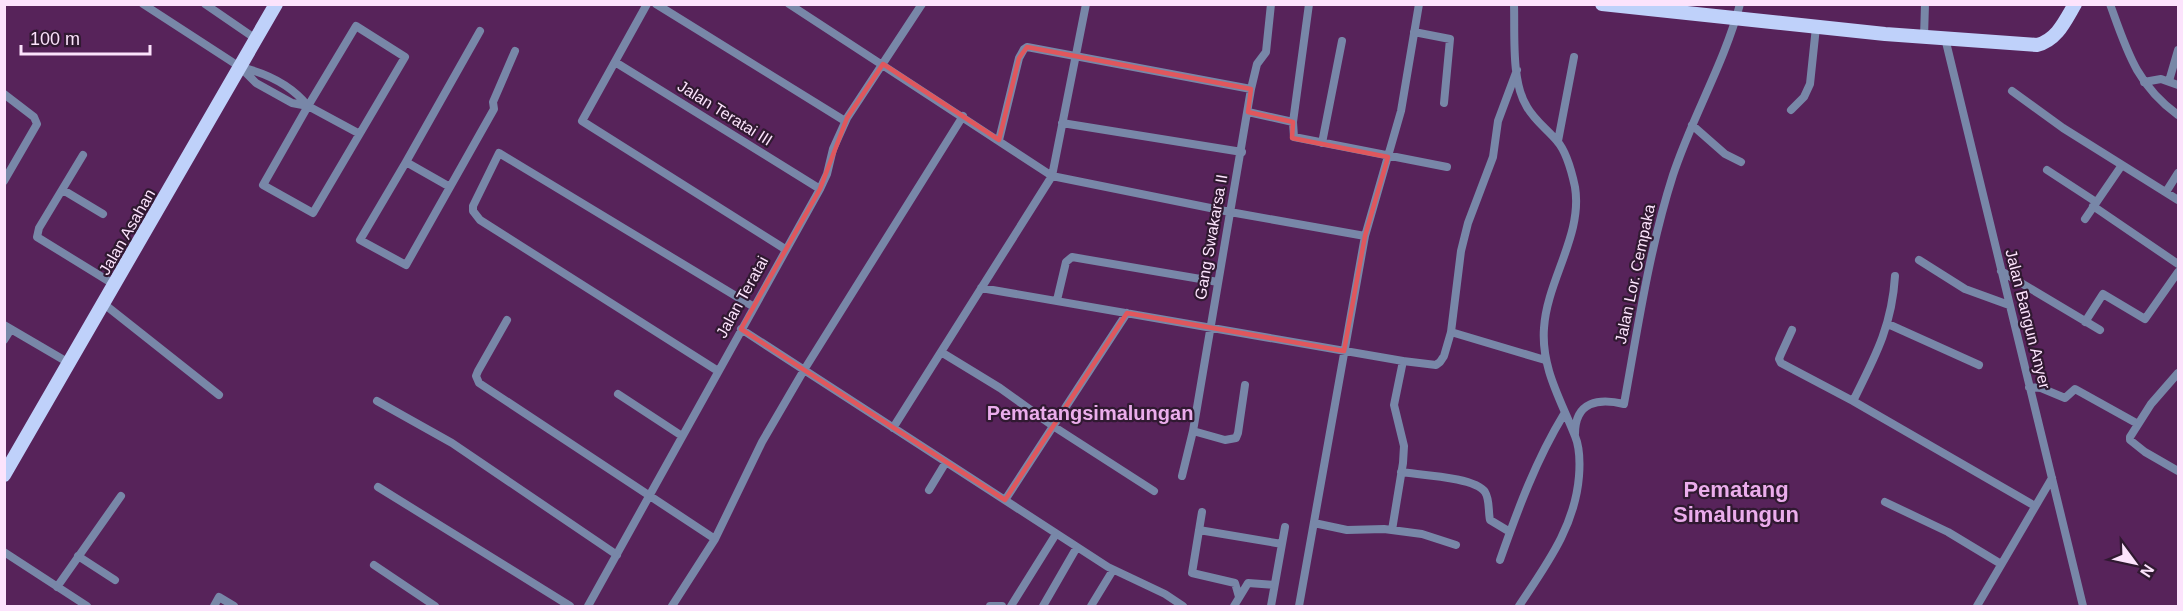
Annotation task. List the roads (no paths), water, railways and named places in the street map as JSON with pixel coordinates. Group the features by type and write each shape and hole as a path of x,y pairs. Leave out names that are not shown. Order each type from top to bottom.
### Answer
{"main road":[{"name":"Jalan Asahan","path":"5,474 276,4"},
{"path":"1602,4 1738,11 1816,27 2037,45 2045,43 2057,34 2075,4"}],"street":[{"path":"143,4 240,67 262,72 298,94 308,106 358,134"},
{"path":"205,4 256,39"},
{"path":"646,4 582,121 785,249"},
{"path":"656,4 845,121"},
{"path":"789,4 1052,176 1230,212 1365,236"},
{"name":"Jalan Teratai","path":"588,606 820,189 845,121 922,4"},
{"path":"893,428 1052,176 1086,4"},
{"name":"Gang Swakarsa II","path":"1182,476 1193,431 1251,89 1257,64 1266,52 1271,4"},
{"path":"1309,4 1293,122 1294,137 1447,167"},
{"path":"1299,606 1365,236 1401,111 1419,4"},
{"path":"1514,4 1520,92 1536,120 1558,141 1575,185 1577,204 1570,235 1548,299 1543,330 1545,360 1564,414 1575,437 1579,470 1577,493 1569,521 1555,553 1519,606"},
{"path":"1924,37 1925,4"},
{"path":"2110,4 2130,58 2144,82 2178,115"},
{"name":"Jalan Lor. Cempaka","path":"1575,437 1575,424 1578,416 1592,403 1600,400 1624,404 1652,251 1673,175 1738,11"},
{"path":"356,26 405,57 313,213 263,185 308,106 356,26"},
{"path":"1791,110 1804,97 1810,84 1816,27"},
{"path":"480,31 360,240 406,264 494,110 493,102 515,51"},
{"path":"1414,32 1450,39 1444,103"},
{"name":"Jalan Bangun Anyer","path":"1945,38 2083,606"},
{"path":"1322,143 1342,41"},
{"path":"999,140 1019,58 1024,48 1251,89"},
{"path":"2169,81 2178,50"},
{"path":"1558,141 1574,57"},
{"name":"Jalan Teratai III","path":"615,62 820,189"},
{"path":"981,288 1436,365 1440,362 1451,332 1461,250 1468,223 1494,157 1498,121 1517,70"},
{"path":"2144,82 2161,79 2178,85"},
{"path":"2012,92 2178,200"},
{"path":"4,94 34,117 37,124 4,181"},
{"path":"1248,112 1293,122"},
{"path":"672,606 715,539 762,442 804,370 963,116"},
{"path":"1062,123 1242,152"},
{"path":"1692,125 1725,154 1741,162"},
{"path":"718,371 480,220 473,211 473,206 499,153 753,307"},
{"path":"83,155 39,228 37,237 115,285"},
{"path":"406,162 450,187"},
{"path":"2085,219 2122,165"},
{"path":"2047,170 2178,264"},
{"path":"2166,192 2178,173"},
{"path":"63,190 103,214"},
{"path":"1057,300 1066,262 1072,257 1218,282"},
{"path":"1919,260 1965,289 2009,305"},
{"path":"2001,271 2100,330"},
{"path":"2085,322 2103,294 2145,319 2178,272"},
{"path":"1853,401 1882,342 1893,308 1895,276"},
{"path":"104,304 219,395"},
{"path":"1005,500 1127,313"},
{"path":"507,320 478,371 476,376 479,383 715,539"},
{"path":"1888,324 1979,365"},
{"path":"4,340 8,327 69,363"},
{"path":"741,329 1113,570 1165,594 1183,606"},
{"path":"1792,330 1780,361 2035,506"},
{"path":"1451,332 1545,360"},
{"path":"941,352 1000,388 1053,426 1154,491"},
{"path":"1392,530 1404,446 1394,405 1403,361"},
{"path":"2178,373 2151,404 2130,440 2145,452 2178,471"},
{"path":"1193,431 1225,440 1236,438 1239,433 1245,385"},
{"path":"2029,387 2041,388 2065,398 2074,389 2138,424"},
{"path":"618,394 682,436"},
{"path":"377,401 452,443 616,555"},
{"path":"1500,560 1529,479 1547,441 1564,414"},
{"path":"929,490 946,462"},
{"path":"1401,472 1458,480 1479,486 1485,492 1488,501 1490,520 1510,532"},
{"path":"1977,606 2052,478"},
{"path":"378,487 570,606"},
{"path":"57,587 121,496"},
{"path":"1885,502 1948,532 2001,564"},
{"path":"1202,512 1192,573 1234,583 1239,597"},
{"path":"1314,523 1347,530 1392,530 1422,534 1456,545"},
{"path":"1271,606 1286,527"},
{"path":"1199,530 1282,544"},
{"path":"1011,606 1056,534"},
{"path":"1042,606 1077,547"},
{"path":"4,552 87,606"},
{"path":"78,556 115,580"},
{"path":"374,565 435,606"},
{"path":"1092,606 1113,570"},
{"path":"1234,606 1248,583 1274,585"},
{"path":"214,606 219,597 234,606"},
{"path":"990,606 1002,606"}],"district":[{"name":"Pematangsimalungan","path":"1090,413"},
{"name":"Pematang Simalungun","path":"1736,502"}]}
